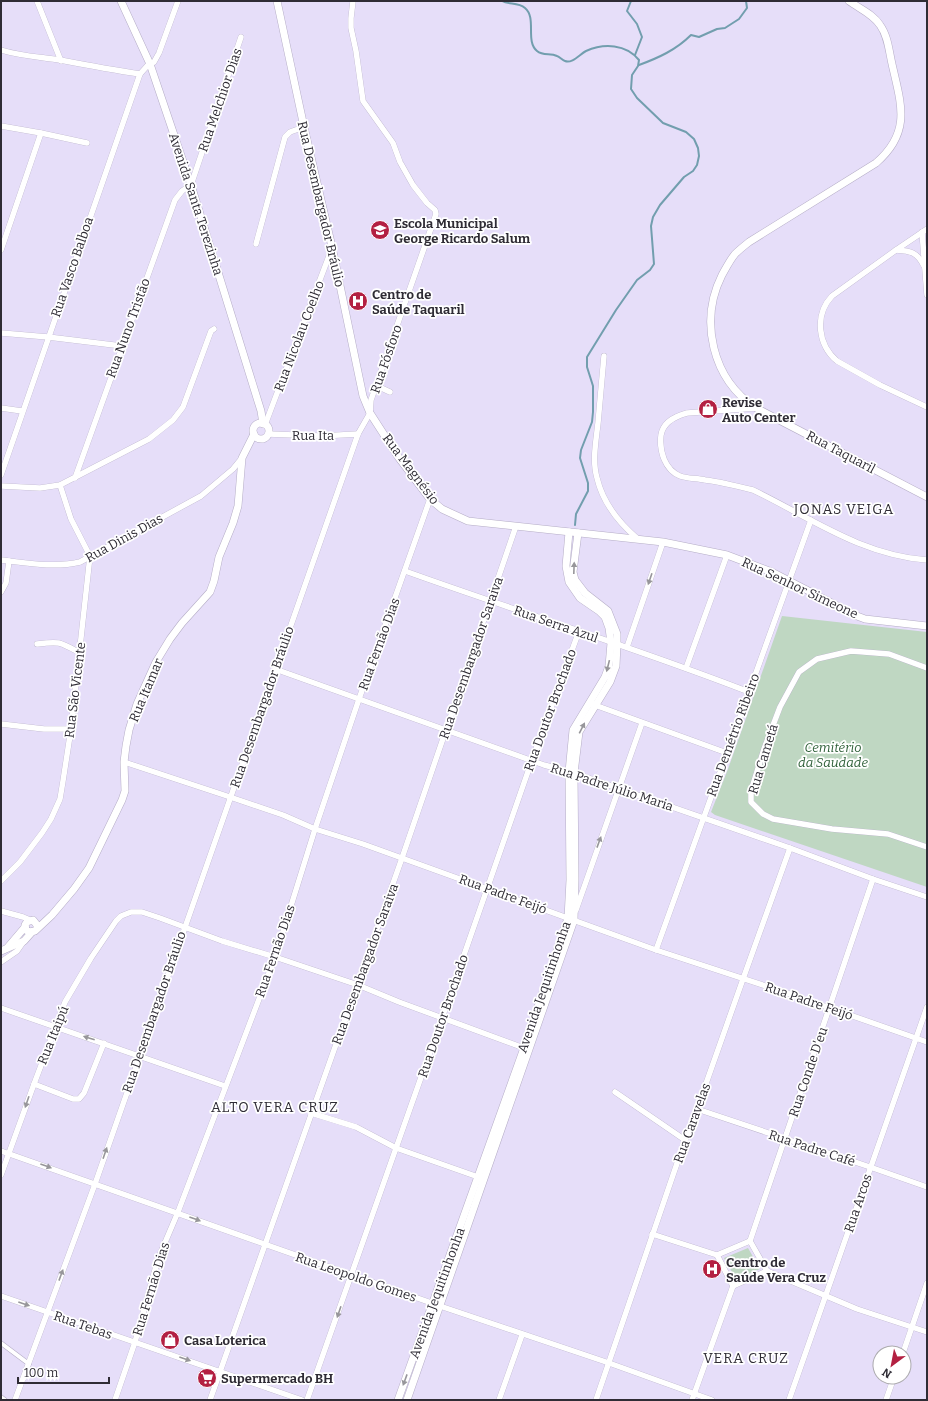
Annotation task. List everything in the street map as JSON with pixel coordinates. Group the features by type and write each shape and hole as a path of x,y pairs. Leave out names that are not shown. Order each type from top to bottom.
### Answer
{"street":[{"path":"37,1 61,60"},
{"name":"Avenida Santa Terezinha","path":"121,1 150,64 191,185 262,411 262,424"},
{"name":"Rua Vasco Balboa","path":"1,475 140,74 154,62 159,53 178,1"},
{"name":"Rua Desembargador Bráulio","path":"15,1400 95,1184 358,434 370,413 362,389 277,1"},
{"name":"Rua Fósforo","path":"353,1 351,28 356,51 363,101 390,139 404,172 427,203 435,210 436,214 371,400 370,413"},
{"name":"Rua Taquaril","path":"849,1 872,16 884,30 900,103 901,123 898,133 888,152 876,163 749,242 734,255 724,271 715,292 712,304 710,328 712,341 716,357 729,382 745,400 756,408 927,497"},
{"name":"Rua Melchior Dias","path":"191,185 241,38"},
{"path":"1,50 10,53 61,60 100,69 140,74"},
{"path":"1,126 87,143"},
{"path":"256,244 286,137 290,132 304,127"},
{"path":"1,250 41,133"},
{"name":"Rua Nuno Tristão","path":"75,478 175,200 182,191 191,185"},
{"path":"925,230 828,300 821,317 820,324 822,340 831,356 837,361 927,407"},
{"path":"925,230 925,270 927,295"},
{"name":"Rua Nicolau Coelho","path":"262,424 332,248"},
{"path":"896,250 908,250 914,253 920,258 925,270"},
{"path":"1,486 40,488 60,485 149,439 179,414 211,331 214,328"},
{"path":"1,333 122,346"},
{"path":"604,356 595,452 596,478 607,504 616,517 626,529 638,538"},
{"path":"377,386 390,392"},
{"path":"1,408 22,411"},
{"path":"756,408 687,413 670,420 662,431 661,446 663,458 668,467 674,474 682,477 704,479 753,490 874,550 895,556 927,560"},
{"name":"Rua Magnésio","path":"370,413 399,458 430,499 442,509 468,521 578,533"},
{"path":"242,462 256,436 254,428 262,424 268,429 268,434 264,438 256,436"},
{"name":"Rua Ita","path":"268,434 321,436 358,434"},
{"name":"Rua Dinis Dias","path":"1,560 42,564 70,564 80,562 201,496 242,462"},
{"name":"Rua Itamar","path":"1,962 17,951 24,941 52,915 74,889 89,868 122,800 125,791 124,762 129,730 137,704 156,662 182,623 210,592 219,557 233,523 238,506 242,462"},
{"path":"60,485 71,519 90,556"},
{"name":"Rua Fernão Dias","path":"115,1400 135,1342 158,1259 178,1212 274,957 359,699 430,499"},
{"name":"Rua Demétrio Ribeiro","path":"656,950 788,580 811,520"},
{"name":"Rua Desembargador Saraiva","path":"210,1400 311,1113 358,985 516,526"},
{"name":"Avenida Jequitinhonha","path":"407,1400 436,1305 572,917 573,880 571,772 579,732 592,704 610,682 616,666 614,643 605,618 599,611 580,598 569,582 566,566 569,532"},
{"name":"Rua Senhor Simeone","path":"578,533 638,538 726,555 746,561 788,580 865,619 927,626"},
{"name":"Avenida Jequitinhonha","path":"578,533 573,572 575,580 585,594 608,611 617,634 614,643"},
{"path":"626,647 663,542"},
{"path":"686,668 726,555"},
{"name":"Rua São Vicente","path":"1,881 20,862 42,833 51,819 60,799 71,729 90,556"},
{"path":"1,592 6,583 9,561"},
{"name":"Rua Serra Azul","path":"405,571 686,668 749,692"},
{"name":"Rua Doutor Brochado","path":"307,1400 488,889 532,760 579,631"},
{"path":"37,644 55,641 80,653"},
{"name":"Rua Cametá","path":"927,668 889,654 851,651 817,659 799,672 780,707 764,749 751,791 751,802 762,814 773,819 832,829 888,834 927,847"},
{"name":"Rua Padre Júlio Maria","path":"275,669 544,765 571,772 927,897"},
{"path":"592,704 727,753"},
{"path":"572,917 642,723"},
{"path":"1,724 44,729 71,729"},
{"name":"Rua Padre Feijó","path":"124,762 283,815 315,829 363,844 488,889 572,917 656,950 927,1042"},
{"name":"Rua Caravelas","path":"596,1400 685,1140 698,1109 790,848"},
{"path":"573,880 586,879"},
{"name":"Rua Conde D'eu","path":"750,1241 873,879"},
{"path":"1,911 14,914 28,923 36,922 35,930 29,932 28,923"},
{"name":"Rua Itaipú","path":"1,1175 65,1002 95,952 116,921 121,916 131,912 142,912 184,927"},
{"path":"4,950 28,923 52,915"},
{"name":"Avenida Jequitinhonha","path":"496,1135 524,1048 572,917"},
{"path":"184,927 222,941 358,985 524,1048"},
{"name":"Rua Itamar","path":"4,950 24,941"},
{"path":"4,950 10,950 7,958"},
{"name":"Rua Arcos","path":"789,1400 927,1007"},
{"path":"1,1008 225,1086"},
{"path":"34,1084 72,1099 79,1100 84,1093 104,1043"},
{"path":"615,1092 685,1140"},
{"name":"Rua Padre Café","path":"698,1109 927,1187"},
{"path":"311,1113 356,1127 396,1148 480,1178"},
{"name":"Rua Leopoldo Gomes","path":"1,1150 436,1305 609,1363 712,1400"},
{"path":"652,1234 717,1255 750,1241 767,1271 857,1309 927,1332"},
{"path":"717,1255 733,1286"},
{"path":"692,1400 733,1286 767,1271"},
{"path":"906,1345 927,1283"},
{"name":"Rua Tebas","path":"1,1296 302,1400"},
{"name":"Avenida Jequitinhonha","path":"398,1400 436,1305"},
{"path":"499,1400 522,1335"},
{"path":"1,1343 29,1364"},
{"path":"886,1400 891,1385"},
{"path":"1,1397 5,1400"}],"green space":[{"name":"Cemitério da Saudade","path":"782,616 927,632 927,887 715,815 711,812 728,769"},
{"path":"748,1248 760,1269 736,1279 724,1258"}],"waterway":[{"path":"502,1 522,6 528,12 532,41 534,47 539,53 558,56 564,61 568,62 593,48 614,46 634,55 639,60 638,66 632,75 631,89 637,98 663,123 686,132 694,139 698,148 699,156 697,165 693,171 684,177 660,205 653,217 651,226 654,264 650,270 637,280 616,310 587,357 587,367 593,386 593,412 592,422 581,450 580,458 588,483 588,491 576,514 575,525"},
{"path":"631,1 627,11 637,24 642,37 635,55"},
{"path":"639,65 666,53 691,35 699,37 717,29 725,28 739,19 747,8 746,1"}],"place":[{"name":"Escola Municipal George Ricardo Salum","path":"380,230"},
{"name":"Centro de Saúde Taquaril","path":"358,301"},
{"name":"Revise Auto Center","path":"708,409"},
{"name":"Centro de Saúde Vera Cruz","path":"712,1269"},
{"name":"Casa Loterica","path":"170,1340"},
{"name":"Supermercado BH","path":"207,1378"}],"district":[{"name":"JONAS VEIGA","path":"844,509"},
{"name":"ALTO VERA CRUZ","path":"275,1107"},
{"name":"VERA CRUZ","path":"746,1358"}]}
